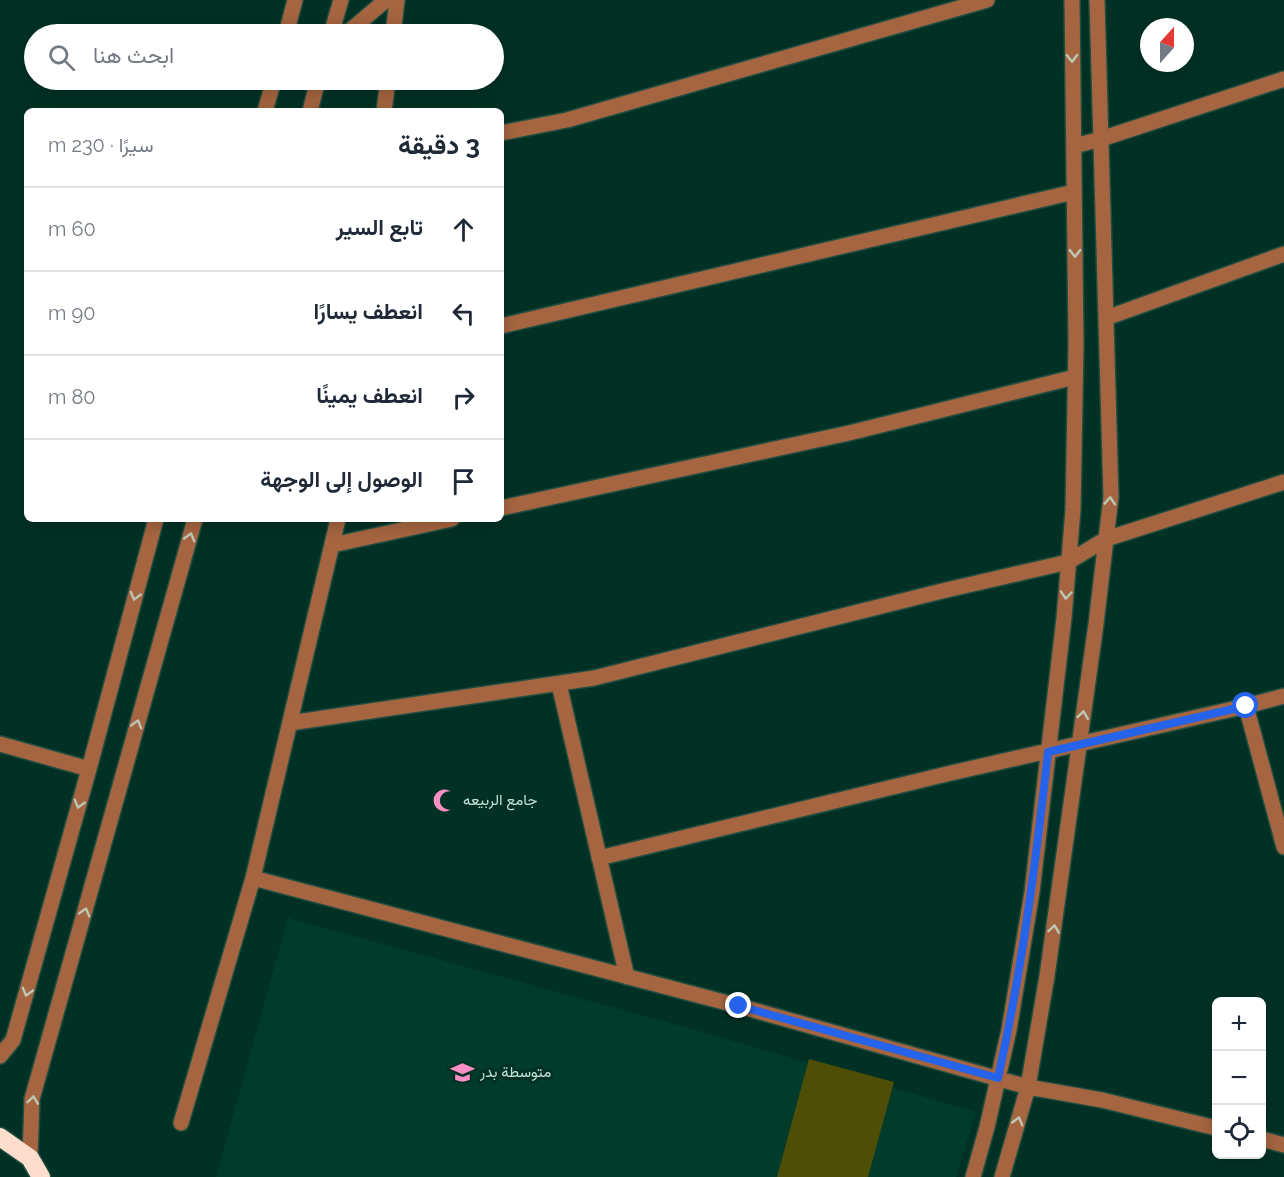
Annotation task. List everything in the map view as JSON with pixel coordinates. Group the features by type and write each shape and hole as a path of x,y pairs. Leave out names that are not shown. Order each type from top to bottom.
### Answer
{"highway":[{"path":"0,1137 30,1158 41,1177"}],"street":[{"path":"289,24 295,0"},
{"path":"334,24 341,0"},
{"path":"358,24 386,0"},
{"path":"394,24 397,0"},
{"path":"504,132 567,120 987,0"},
{"path":"973,1177 1009,1030 1032,892 1073,510 1076,377 1072,0"},
{"path":"1002,1177 1028,1087 1047,976 1111,497 1097,0"},
{"path":"1074,146 1101,140 1284,79"},
{"path":"266,108 271,90"},
{"path":"311,108 315,90"},
{"path":"384,108 387,90"},
{"path":"504,325 1074,192"},
{"path":"1106,318 1284,254"},
{"path":"504,507 849,433 1076,377"},
{"path":"290,723 594,678 1068,562 1106,539 1284,482"},
{"path":"0,1056 13,1040 155,522"},
{"path":"30,1158 32,1099 194,522"},
{"path":"180,1123 253,878 337,522"},
{"path":"332,545 438,522"},
{"path":"559,684 627,976"},
{"path":"599,858 1284,696"},
{"path":"1246,706 1284,847"},
{"path":"0,744 89,769"},
{"path":"253,878 627,976 1028,1087 1101,1100 1212,1127"},
{"path":"1266,1140 1284,1145"}],"shaded area":[{"name":"متوسطة بدر","path":"288,918 692,1029 976,1112 956,1177 216,1177"},
{"path":"809,1059 894,1082 868,1177 777,1177"}],"place":[{"name":"جامع الربيعه","path":"445,800"},
{"name":"متوسطة بدر","path":"462,1072"}],"route":[{"path":"739,1006 998,1078 1009,1030 1032,892 1048,752 1246,706"}]}
